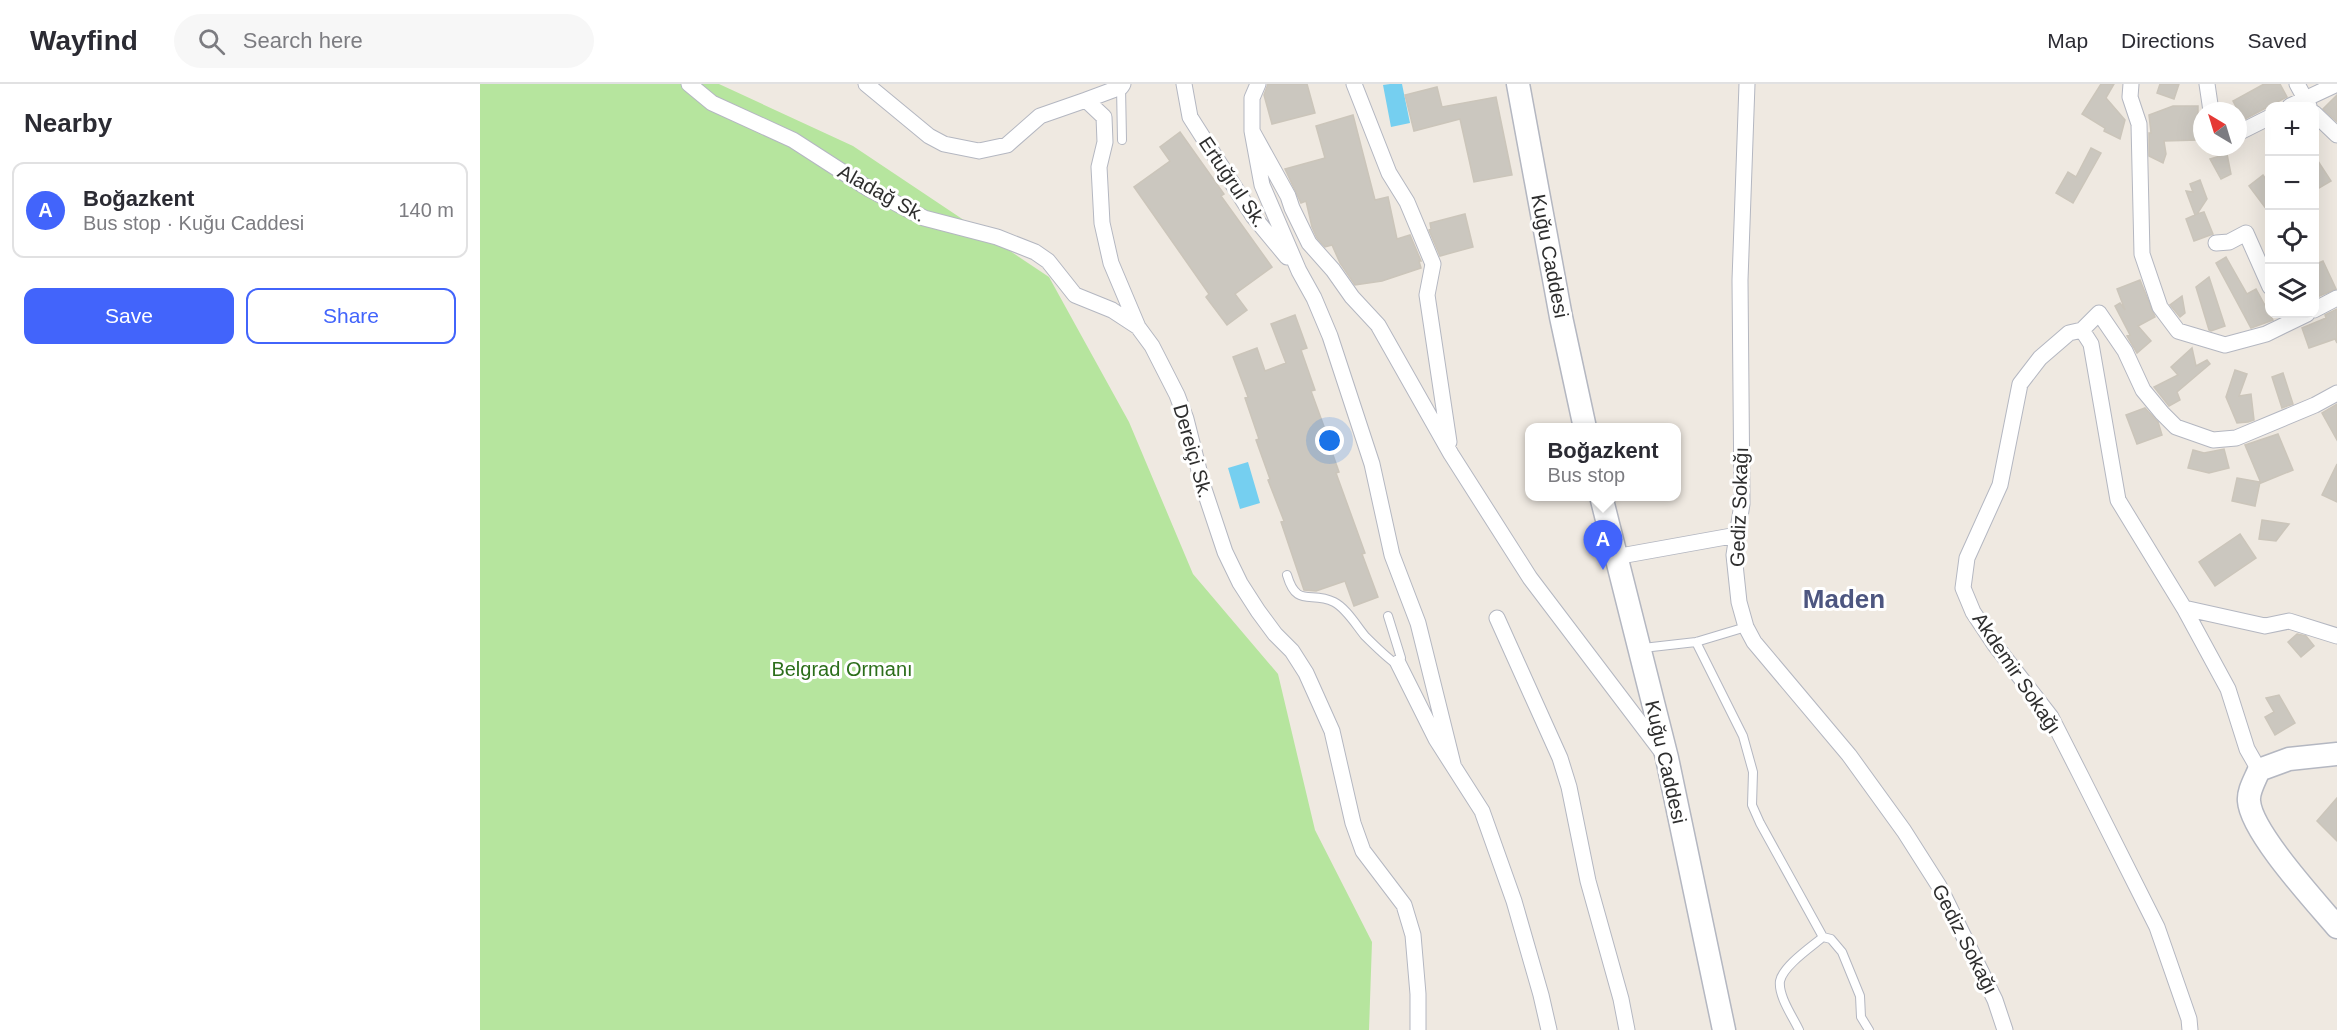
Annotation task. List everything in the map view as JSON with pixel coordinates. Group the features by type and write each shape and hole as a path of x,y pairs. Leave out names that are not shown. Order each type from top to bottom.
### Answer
{"street":[{"name":"Aladağ Sk.","path":"689,84 712,103 793,140 870,189 924,218 997,237 1035,252 1048,261 1075,295 1112,310 1138,327"},
{"path":"866,84 929,136 944,144 979,151 1007,145 1040,116 1122,85"},
{"name":"Ertuğrul Sk.","path":"1184,84 1190,117 1205,142 1253,216 1299,271"},
{"path":"1258,84 1252,98 1252,131 1262,185 1330,336 1372,464 1392,555 1418,623 1453,764"},
{"path":"1354,84 1389,174 1407,202 1433,264 1427,295 1451,454"},
{"name":"Kuğu Caddesi","path":"1518,84 1561,317 1584,423"},
{"name":"Gediz Sokağı","path":"1747,84 1740,280 1742,504 1734,555 1739,602 1746,627 1754,642 1849,755 1904,831 1939,886 1995,1000 2006,1030"},
{"path":"2131,84 2130,97 2139,124 2142,254 2160,307 2178,332 2225,345 2266,334 2284,319"},
{"path":"2207,84 2210,102"},
{"path":"2297,84 2306,102"},
{"path":"2309,102 2337,84"},
{"name":"Dereiçi Sk.","path":"1086,100 1104,117 1105,142 1099,167 1102,223 1111,264 1138,327 1152,346 1177,395 1225,552 1240,583 1252,601 1275,634 1292,651 1306,673 1332,731 1353,823 1363,851 1404,904 1413,935 1418,994 1418,1030"},
{"path":"2319,118 2337,135"},
{"path":"2247,128 2265,120"},
{"path":"1252,131 1288,196 1309,243 1333,270 1352,297 1378,325 1451,454 1530,578 1666,758"},
{"path":"2216,243 2229,242 2246,233 2265,275"},
{"path":"2319,307 2337,298"},
{"name":"Akdemir Sokağı","path":"2190,1030 2189,1019 2157,927 2082,776 2051,717 1995,645 1973,612 1963,588 1967,558 2000,485 2020,384 2040,358 2069,333 2082,330 2099,313 2125,351 2143,390 2176,428 2213,440 2236,438 2315,405 2337,393"},
{"path":"2082,330 2091,344 2118,500 2184,608 2228,689 2247,749 2259,770"},
{"name":"Kuğu Caddesi","path":"1601,501 1666,758 1724,1030"},
{"path":"1615,557 1737,535"},
{"path":"2184,608 2265,626 2289,621 2337,636"},
{"path":"1497,618 1560,758 1569,787 1588,881 1621,999 1627,1030"},
{"path":"1398,663 1436,739 1482,811 1514,901 1549,1030"},
{"path":"2337,754 2289,759 2259,770 2249,795 2249,803 2261,830 2279,858 2337,927"}],"lane":[{"path":"1122,85 1122,140"},
{"path":"1287,575 1290,588 1301,598 1333,601 1380,651 1396,664 1401,658 1388,616"},
{"path":"1638,648 1696,642 1746,627"},
{"path":"1696,642 1743,736 1753,772 1752,805 1760,823 1823,937 1831,939 1842,952 1860,996 1861,1017 1869,1030"},
{"path":"1799,1030 1782,993 1780,982 1786,970 1823,937"}],"green space":[{"name":"Belgrad Ormanı","path":"480,84 719,84 853,146 1049,277 1129,422 1193,574 1278,674 1315,830 1372,942 1369,1030 480,1030"}],"water":[{"path":"1402,84 1410,123 1391,127 1383,85"},
{"path":"1248,462 1260,503 1240,509 1228,468"}],"building":[{"path":"1268,84 1307,84 1315,113 1272,124 1264,95"},
{"path":"2101,84 2114,84 2106,98 2125,120 2120,139 2104,131 2105,128 2082,114"},
{"path":"2160,84 2179,84 2174,99 2157,93"},
{"path":"2264,84 2280,84 2287,97 2277,102 2265,102 2265,108 2247,118 2247,102 2233,101"},
{"path":"1437,87 1442,107 1496,97 1512,175 1474,182 1460,119 1414,131 1405,95"},
{"path":"2337,95 2337,122 2323,109"},
{"path":"2173,106 2193,106 2193,140 2164,141 2166,154 2163,163 2149,156 2149,133 2151,133 2149,115"},
{"path":"1353,115 1375,200 1388,197 1397,239 1410,235 1421,261 1419,261 1421,268 1382,281 1355,285 1340,263 1332,245 1325,247 1317,238 1306,201 1301,203 1285,169 1325,158 1316,126"},
{"path":"1180,132 1224,194 1221,196 1272,267 1235,294 1247,310 1227,325 1206,297 1209,294 1134,187 1170,161 1160,147"},
{"path":"2091,148 2101,153 2073,203 2056,193 2068,172 2076,177"},
{"path":"2227,156 2231,174 2221,179 2210,159"},
{"path":"2319,163 2331,181 2319,188"},
{"path":"2263,175 2265,178 2265,207 2249,186"},
{"path":"2200,180 2207,199 2197,214 2204,212 2213,234 2194,241 2186,219 2195,215 2186,191 2193,192 2190,184"},
{"path":"1465,214 1473,247 1440,256 1429,230 1431,229 1430,223"},
{"path":"2226,257 2247,294 2256,289 2265,305 2265,318 2273,320 2251,328 2216,263"},
{"path":"2323,261 2336,289 2319,296 2319,264"},
{"path":"2209,277 2225,326 2211,331 2196,287"},
{"path":"2140,280 2155,317 2138,326 2151,341 2137,353 2127,336 2130,335 2115,306 2120,303 2125,310 2117,289"},
{"path":"2182,296 2185,313 2180,317 2170,305"},
{"path":"2337,309 2337,343 2335,339 2309,348 2302,328 2326,318 2325,315"},
{"path":"1295,315 1307,348 1301,350 1315,390 1311,391 1339,472 1336,473 1365,553 1362,554 1378,597 1354,606 1345,581 1316,591 1304,590 1281,522 1284,521 1256,440 1259,439 1245,398 1248,397 1233,357 1257,348 1265,371 1286,363 1271,324"},
{"path":"2192,348 2196,366 2207,360 2210,364 2177,392 2180,400 2169,406 2154,387 2178,375 2171,367"},
{"path":"2235,370 2247,374 2239,396 2251,394 2254,420 2248,422 2237,423 2226,397"},
{"path":"2283,373 2293,404 2282,408 2272,377"},
{"path":"2337,404 2337,440 2322,413"},
{"path":"2145,408 2158,422 2162,435 2137,444 2126,415"},
{"path":"2278,434 2293,470 2261,483 2245,445"},
{"path":"2224,449 2229,468 2209,473 2188,468 2193,450 2204,453"},
{"path":"2337,464 2337,502 2322,495"},
{"path":"2237,478 2260,482 2255,506 2232,501"},
{"path":"2262,520 2289,524 2276,541 2259,539"},
{"path":"2240,534 2256,558 2215,586 2199,562"},
{"path":"2297,634 2306,636 2314,646 2301,657 2288,642"},
{"path":"2279,695 2295,723 2275,735 2265,717 2274,712 2266,698"},
{"path":"2337,798 2337,841 2317,821"}],"place":[{"name":"Boğazkent","path":"1603,570"}],"district":[{"name":"Maden","path":"1844,599"}]}
